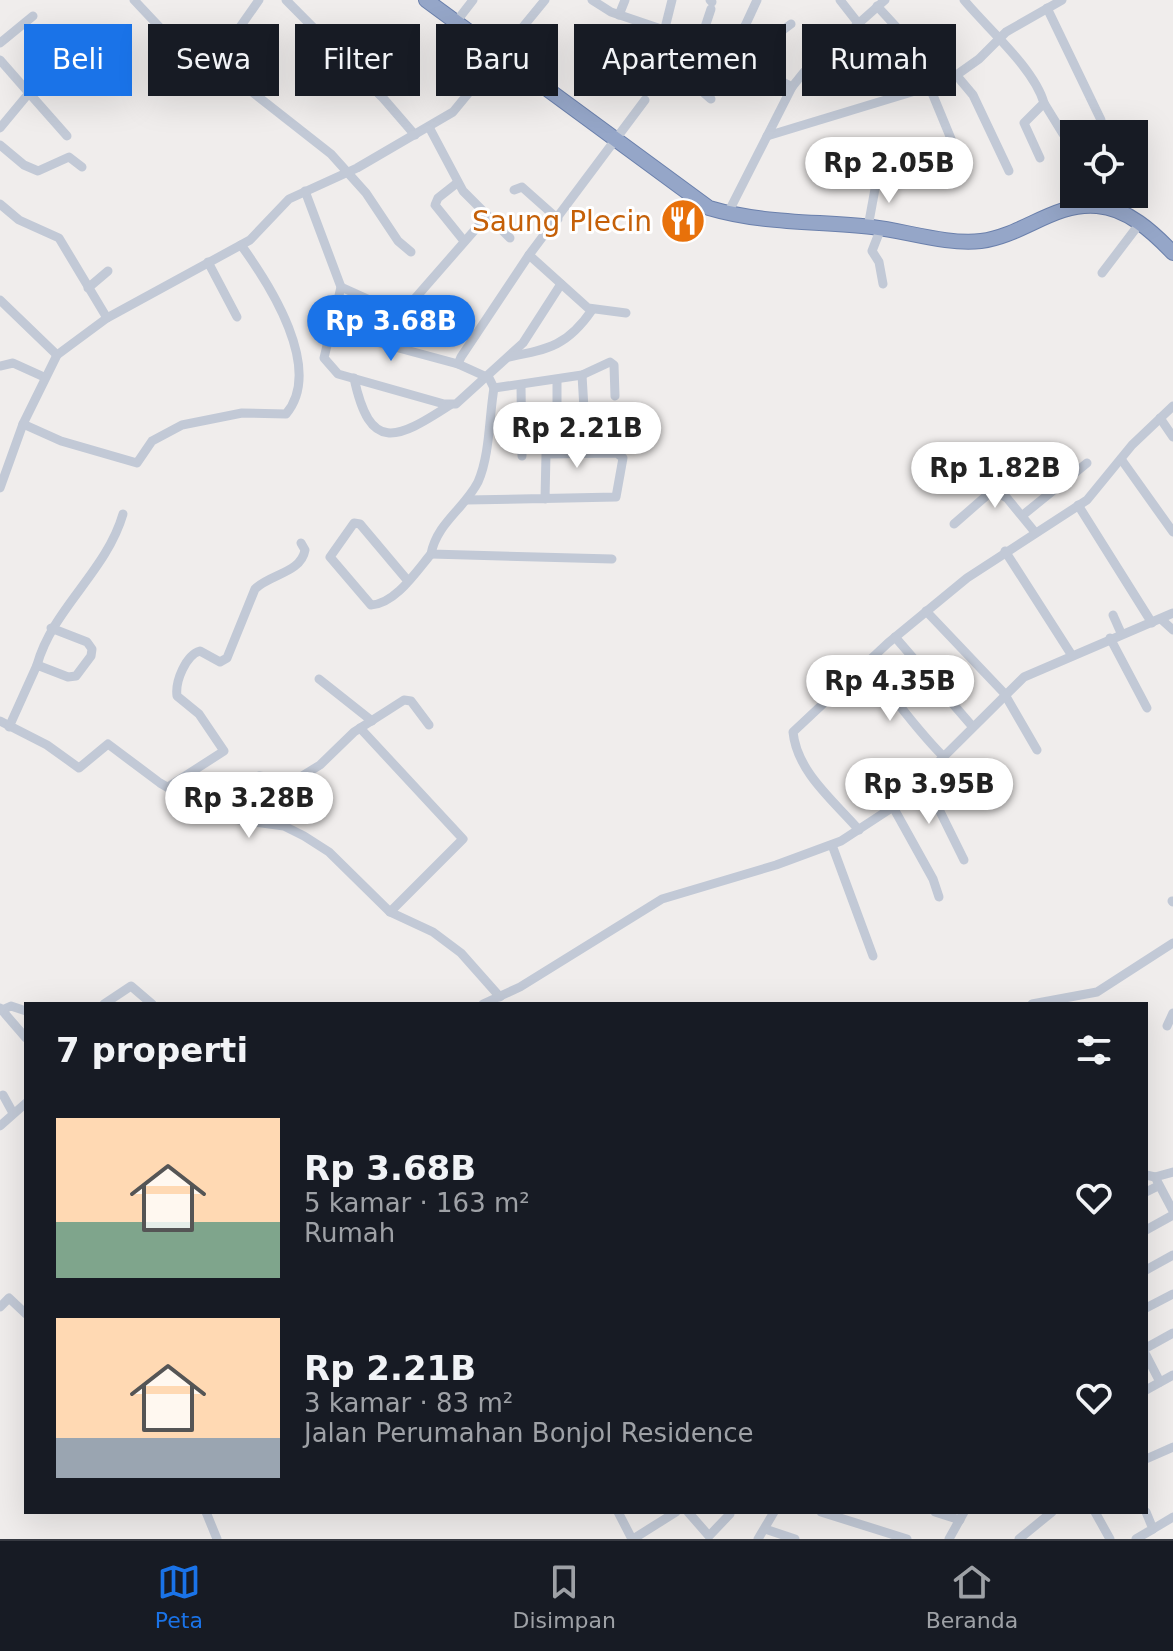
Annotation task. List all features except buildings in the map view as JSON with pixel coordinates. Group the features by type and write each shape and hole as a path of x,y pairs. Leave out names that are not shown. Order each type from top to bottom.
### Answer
{"highway":[{"path":"426,0 459,24"},
{"path":"558,96 697,200 728,213 802,224 875,228 982,241 1013,232 1066,208"},
{"path":"1107,208 1140,223 1173,253"}],"street":[{"path":"134,0 157,24"},
{"path":"242,24 259,0"},
{"path":"286,0 310,24"},
{"path":"456,22 473,0"},
{"path":"525,24 545,0"},
{"path":"592,0 643,24"},
{"path":"619,15 625,0"},
{"path":"666,24 672,0"},
{"path":"745,24 757,0"},
{"path":"840,0 858,23"},
{"path":"964,0 1032,78 1060,129"},
{"path":"1009,171 973,95 957,76 997,40 1062,0"},
{"path":"728,213 792,87 881,3 895,24"},
{"path":"705,24 711,4"},
{"path":"1047,8 1101,120"},
{"path":"0,43 33,16"},
{"path":"786,28 791,24"},
{"path":"0,60 24,87"},
{"path":"786,84 792,87"},
{"path":"0,128 27,96"},
{"path":"32,96 67,136"},
{"path":"257,96 348,171 398,241 411,252"},
{"path":"381,96 415,135"},
{"path":"0,488 23,424 57,355 107,318 258,234 276,210 305,191 348,171 453,112 466,96"},
{"path":"708,96 711,99"},
{"path":"767,136 903,96"},
{"path":"933,96 961,163"},
{"path":"458,364 529,255 645,100"},
{"path":"1040,158 1024,123 1044,103"},
{"path":"429,127 457,183 510,238"},
{"path":"0,145 30,169 38,171 69,157 82,167"},
{"path":"877,178 872,251 879,262 883,284"},
{"path":"457,183 438,198 435,205 464,241"},
{"path":"514,190 522,187 558,219"},
{"path":"305,191 341,287 324,358 338,374 450,405"},
{"path":"0,204 19,220 59,238 107,318"},
{"path":"341,287 394,311 404,311 487,216"},
{"path":"1102,273 1140,223"},
{"path":"23,424 61,441 140,462 152,441 182,425 242,413 286,414 302,384 295,350 264,275 241,245"},
{"path":"529,255 592,310 626,313"},
{"path":"208,262 237,317"},
{"path":"88,288 108,271"},
{"path":"354,378 362,414 376,428 393,433 407,431 456,404 484,375 508,358 523,343 561,284"},
{"path":"0,300 57,355"},
{"path":"508,358 545,350 575,336 592,310"},
{"path":"332,330 458,364 493,382 483,467 467,500 449,517 434,538 431,554 408,581 380,605 371,605 330,557 332,550 354,523 360,524 408,581"},
{"path":"0,366 13,363 44,377"},
{"path":"494,388 582,375 612,363 615,396"},
{"path":"582,375 585,426"},
{"path":"557,380 557,424 611,425"},
{"path":"521,386 522,456"},
{"path":"859,830 805,768 797,756 793,732 926,611 1005,551 1078,505 1173,406"},
{"path":"1160,418 1173,437"},
{"path":"467,500 545,499 616,497 623,458 617,453 546,454 545,499"},
{"path":"1121,459 1173,532"},
{"path":"1023,515 1087,463"},
{"path":"954,524 993,490 1023,515 1034,531"},
{"path":"1078,505 1157,622 1173,630"},
{"path":"123,514 111,549 51,628 37,665 4,724 47,745 79,768 108,744 168,787 219,817 284,826 304,836 329,852 390,912 433,932 461,953 500,997"},
{"path":"168,787 224,751 199,714 177,696 177,684 190,658 200,651 220,662 227,658 255,589 263,581 298,565 305,550 301,543"},
{"path":"1005,551 1071,654"},
{"path":"431,554 612,559"},
{"path":"926,611 1004,693 1037,750"},
{"path":"488,1002 642,908 832,845 859,830 893,807 1004,693 1024,677 1071,654 1173,613"},
{"path":"1113,615 1121,633"},
{"path":"37,665 68,677 76,676 91,656 92,649 87,642 51,628"},
{"path":"895,637 972,726"},
{"path":"1110,638 1147,708"},
{"path":"867,664 900,702 906,719 943,756"},
{"path":"900,702 928,676"},
{"path":"319,679 372,721"},
{"path":"259,776 294,781 320,765 335,747 360,728 407,699 429,725"},
{"path":"360,728 463,839 390,912"},
{"path":"923,777 964,860"},
{"path":"893,807 933,879 939,897"},
{"path":"832,845 873,956"},
{"path":"1043,1002 1097,992 1173,943"},
{"path":"107,1002 131,986 150,1002"},
{"path":"24,1010 11,1006 1,1009 24,1036"},
{"path":"1167,1026 1173,1013"},
{"path":"3,1095 13,1113"},
{"path":"0,1126 24,1105"},
{"path":"1148,1229 1173,1213 1153,1179 1173,1172"},
{"path":"1148,1269 1173,1255"},
{"path":"1148,1307 1173,1294"},
{"path":"0,1307 9,1298 24,1312"},
{"path":"1148,1347 1173,1333"},
{"path":"1148,1359 1160,1382"},
{"path":"1148,1389 1173,1375"},
{"path":"1148,1458 1173,1447"},
{"path":"207,1514 217,1539"},
{"path":"619,1514 633,1539 673,1514"},
{"path":"690,1514 709,1536 730,1514"},
{"path":"758,1539 773,1514"},
{"path":"827,1514 907,1539"},
{"path":"1019,1539 1050,1514"},
{"path":"1096,1514 1110,1539"},
{"path":"1147,1514 1153,1529"},
{"path":"949,1539 962,1516"},
{"path":"1136,1539 1173,1517"},
{"path":"765,1529 795,1539"}],"place":[{"name":"Saung Plecin","path":"683,221"}]}
